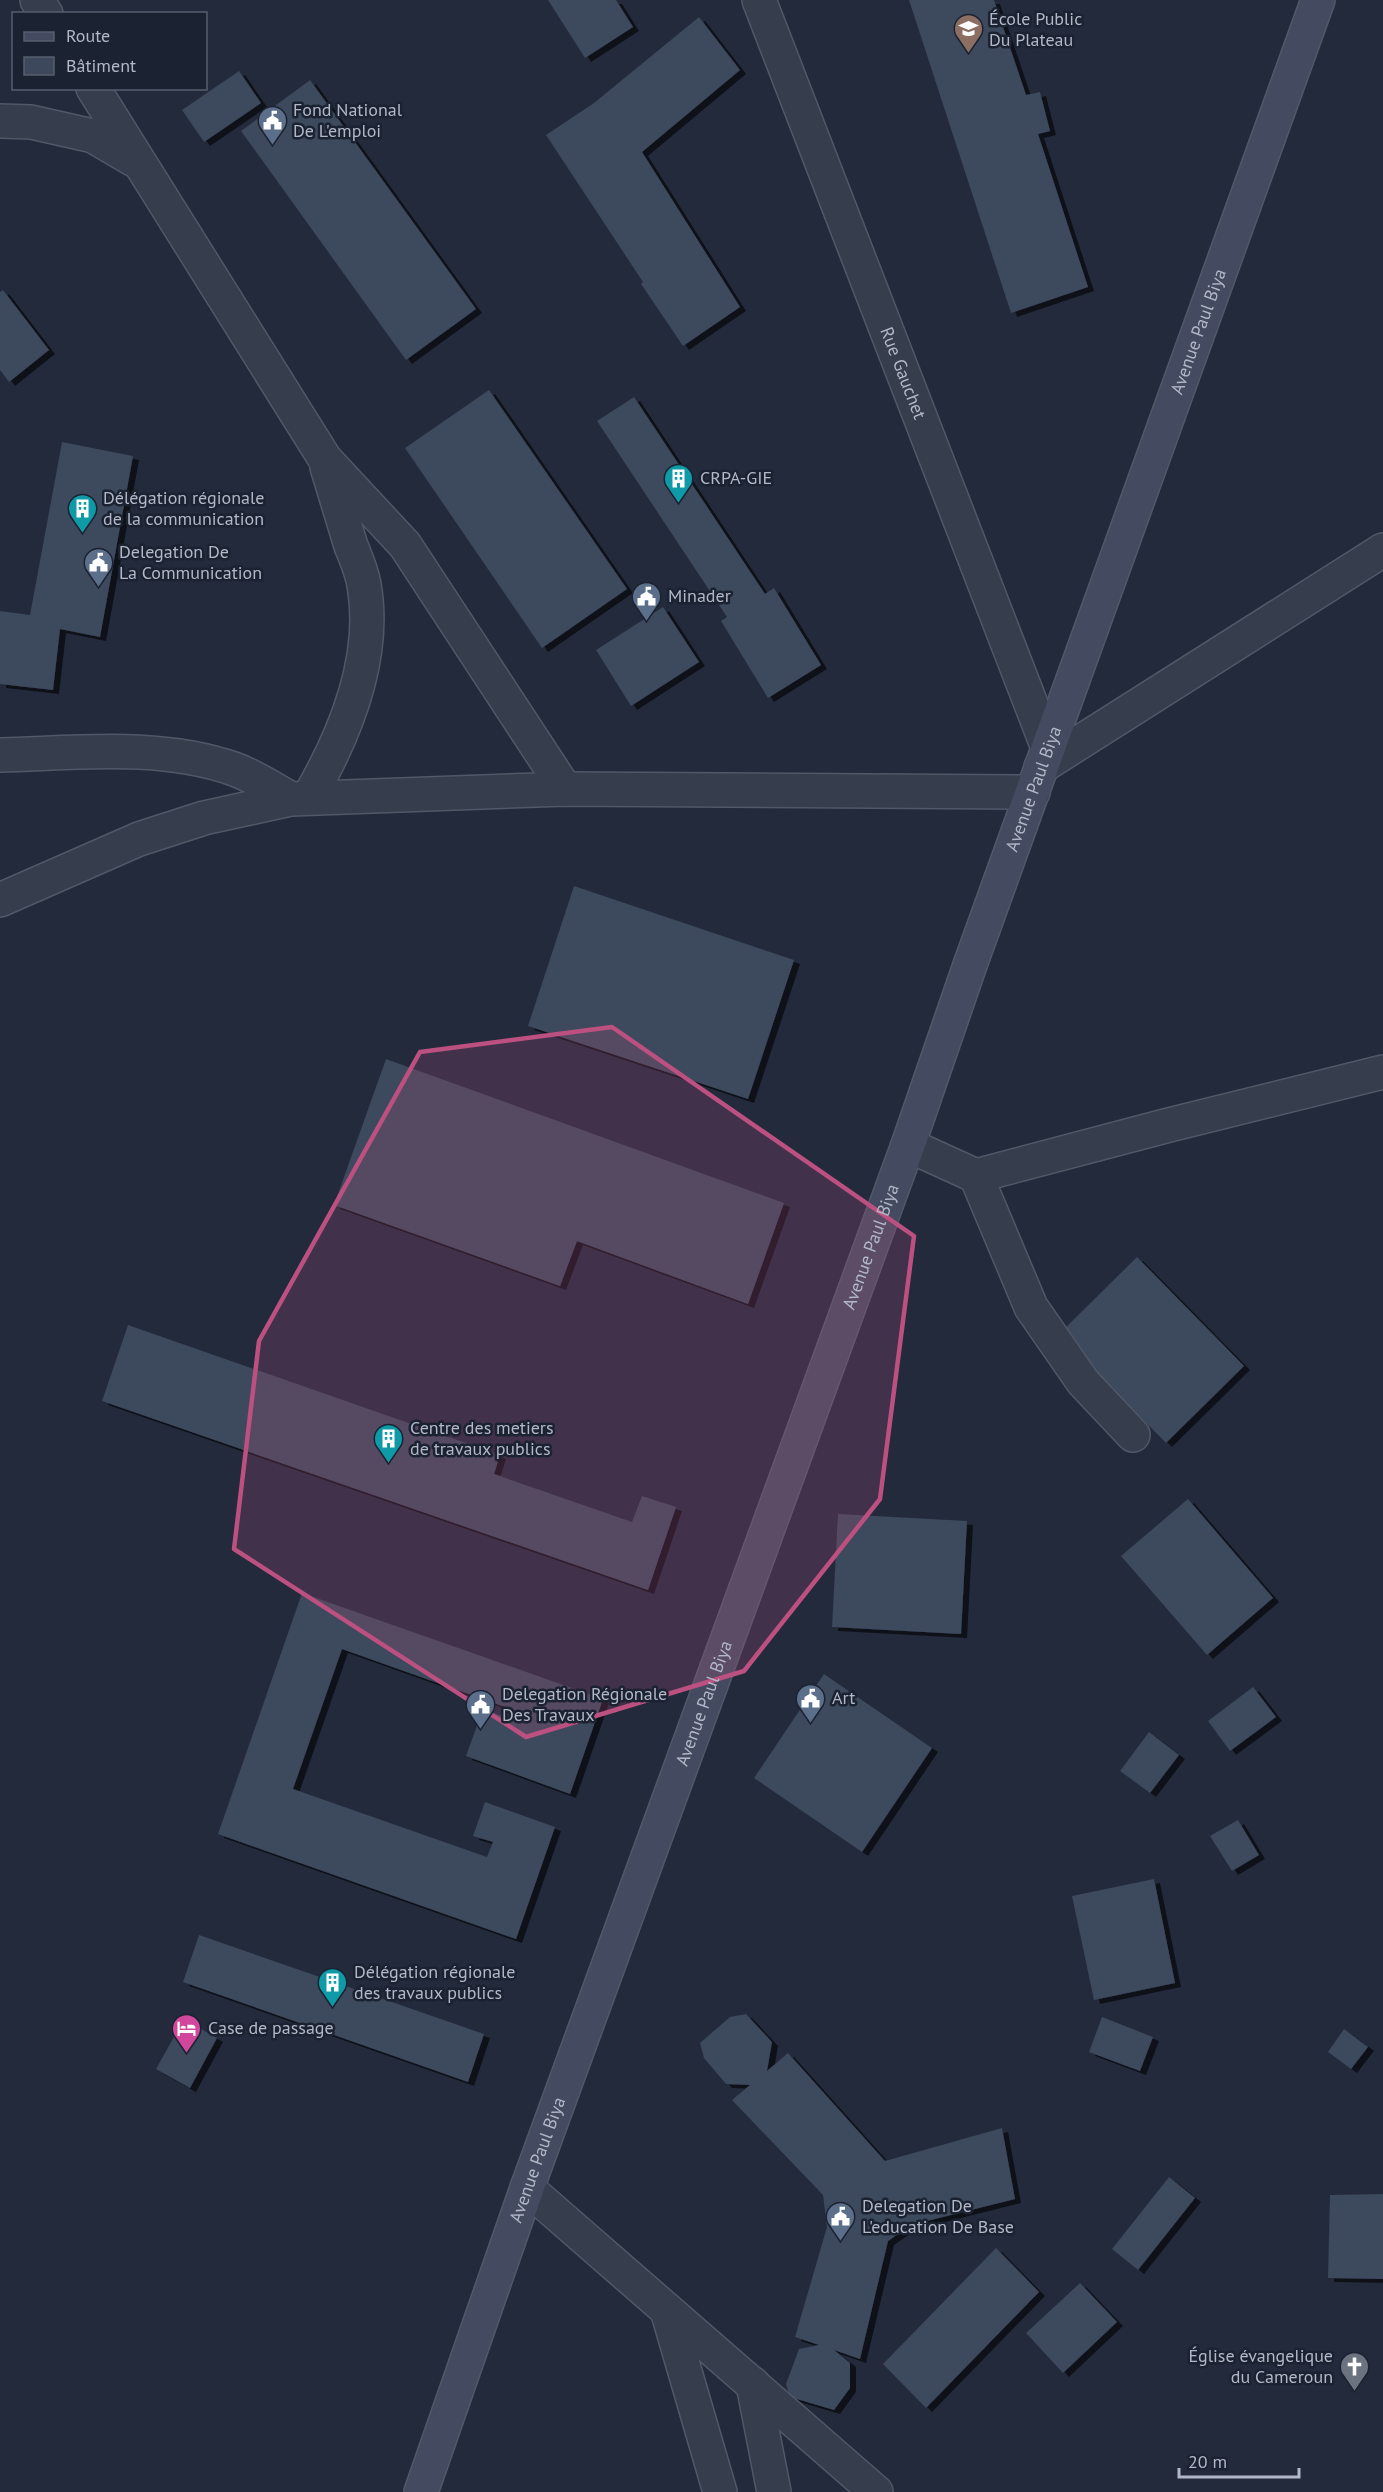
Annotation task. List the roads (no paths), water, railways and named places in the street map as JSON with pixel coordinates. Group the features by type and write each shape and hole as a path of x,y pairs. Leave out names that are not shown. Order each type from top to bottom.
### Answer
{"main road":[{"name":"Avenue Paul Biya","path":"421,2492 527,2188 908,1145 1318,0"}],"street":[{"name":"Rue Gauchet","path":"759,0 1041,769"},
{"path":"94,90 325,459 405,545 565,789"},
{"path":"0,121 32,122 93,136 140,164"},
{"path":"300,798 328,765 361,674 368,626 364,584 325,459"},
{"path":"0,900 139,839 204,818 300,798 1041,769 1383,549"},
{"path":"0,755 106,752 183,755 236,769 300,798"},
{"path":"908,1145 976,1176 1383,1072"},
{"path":"976,1176 1031,1307 1083,1382 1133,1435"},
{"path":"527,2188 876,2492"},
{"path":"667,2310 720,2492"},
{"path":"753,2384 774,2492"}],"place":[{"name":"École Public Du Plateau","path":"968,54"},
{"name":"Fond National De L'emploi","path":"272,146"},
{"name":"CRPA-GIE","path":"679,504"},
{"name":"Délégation régionale de la communication","path":"82,534"},
{"name":"Delegation De La Communication","path":"98,588"},
{"name":"Minader","path":"647,622"},
{"name":"Centre des metiers de travaux publics","path":"389,1464"},
{"name":"Art","path":"811,1724"},
{"name":"Delegation Régionale Des Travaux","path":"481,1730"},
{"name":"Délégation régionale des travaux publics","path":"333,2008"},
{"name":"Case de passage","path":"187,2054"},
{"name":"Delegation De L'education De Base","path":"841,2242"},
{"name":"Église évangelique du Cameroun","path":"1354,2392"}]}
